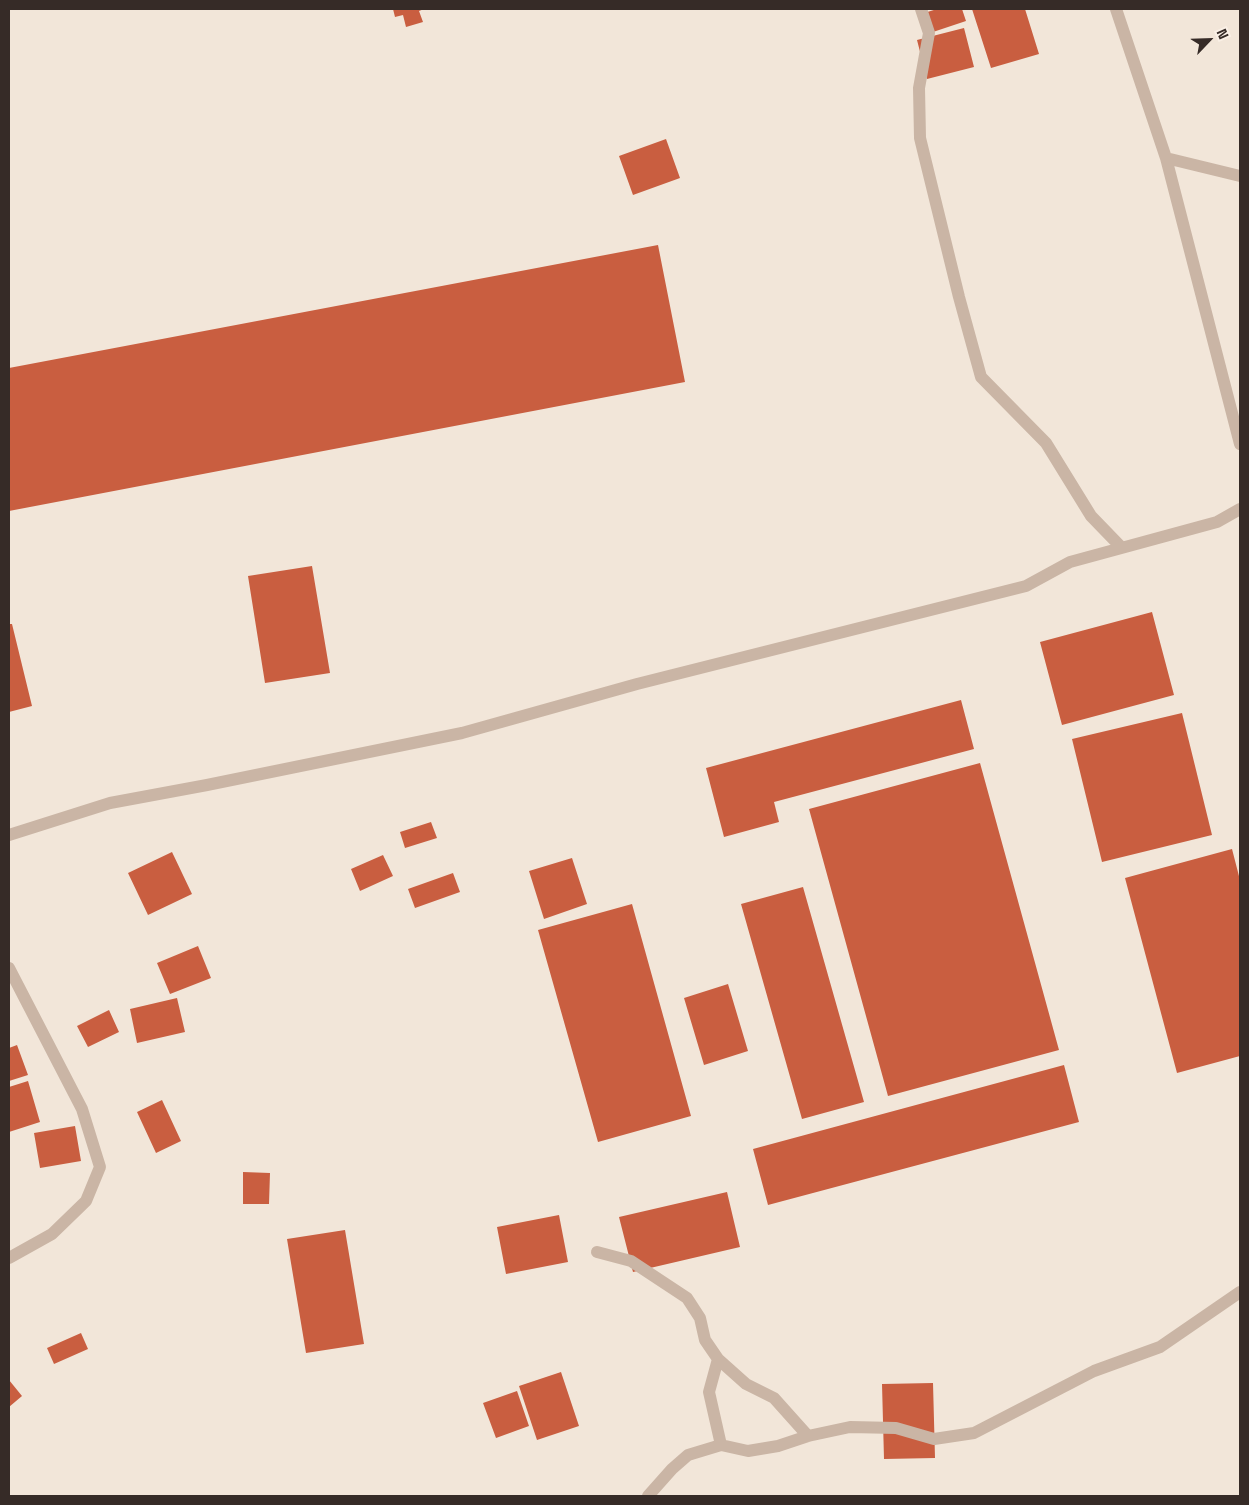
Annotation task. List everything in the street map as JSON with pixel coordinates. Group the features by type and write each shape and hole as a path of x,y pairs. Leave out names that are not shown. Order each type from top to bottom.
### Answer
{"street":[{"path":"921,9 929,33 918,88 920,138 959,297 982,377 1046,443 1091,516 1121,547"},
{"path":"1116,9 1166,158 1240,444"},
{"path":"1166,158 1240,176"},
{"path":"9,835 110,802 208,785 462,733 637,684 1026,586 1070,562 1217,522 1240,509"},
{"path":"9,968 82,1109 100,1166 86,1201 52,1234 9,1258"},
{"path":"597,1252 631,1261 687,1298 700,1318 705,1340 718,1359 746,1384 774,1398 808,1436"},
{"path":"648,1496 672,1469 688,1455 721,1445 748,1451 778,1446 808,1436 850,1427 896,1428 934,1439 974,1433 1094,1371 1160,1347 1240,1292"},
{"path":"718,1359 709,1392 721,1445"}],"building":[{"path":"393,9 424,9 419,11 423,22 406,27 403,15 395,17"},
{"path":"937,9 962,9 966,21 927,34 921,14"},
{"path":"972,9 1025,9 1039,54 991,68"},
{"path":"964,28 974,67 927,79 917,40"},
{"path":"666,139 680,178 633,195 619,156"},
{"path":"658,245 685,382 9,511 9,368"},
{"path":"312,566 330,673 265,683 248,576"},
{"path":"1152,612 1174,695 1062,725 1040,642"},
{"path":"9,624 12,624 32,706 9,712"},
{"path":"961,700 974,749 774,802 779,822 724,837 706,768"},
{"path":"1182,713 1212,835 1102,862 1072,739"},
{"path":"980,763 1059,1050 888,1096 809,809"},
{"path":"431,822 437,838 405,848 400,832"},
{"path":"1232,849 1240,880 1240,1056 1177,1073 1125,878"},
{"path":"172,852 192,894 148,915 128,873"},
{"path":"383,855 393,876 360,891 351,869"},
{"path":"572,858 587,904 544,919 529,871"},
{"path":"453,873 460,892 415,908 408,889"},
{"path":"803,887 864,1102 802,1119 741,904"},
{"path":"632,904 691,1116 598,1142 538,930"},
{"path":"198,946 211,978 170,994 157,963"},
{"path":"728,984 748,1051 704,1065 684,998"},
{"path":"177,998 185,1032 137,1043 130,1009"},
{"path":"109,1010 119,1032 88,1047 77,1026"},
{"path":"17,1045 28,1075 9,1081 9,1048"},
{"path":"1064,1065 1079,1122 768,1205 753,1149"},
{"path":"28,1081 40,1122 9,1132 9,1087"},
{"path":"162,1100 181,1141 156,1153 137,1112"},
{"path":"75,1126 81,1161 40,1168 34,1133"},
{"path":"243,1172 270,1173 269,1204 243,1204"},
{"path":"727,1192 740,1247 633,1272 619,1217"},
{"path":"559,1215 568,1262 506,1274 497,1227"},
{"path":"345,1230 364,1344 306,1353 287,1239"},
{"path":"81,1333 88,1349 54,1364 47,1348"},
{"path":"561,1372 579,1426 537,1440 519,1386"},
{"path":"9,1380 22,1396 9,1407"},
{"path":"933,1383 935,1458 884,1459 882,1384"},
{"path":"517,1391 529,1426 496,1438 483,1403"}]}
